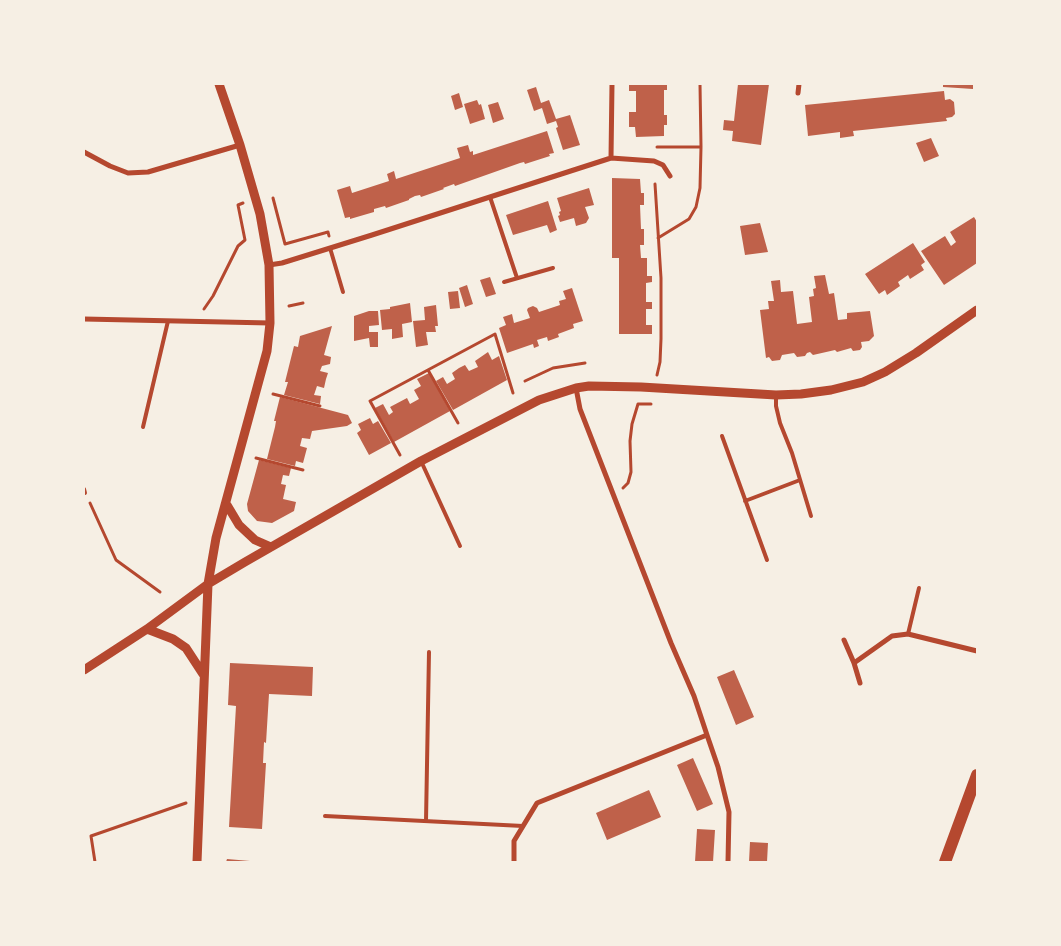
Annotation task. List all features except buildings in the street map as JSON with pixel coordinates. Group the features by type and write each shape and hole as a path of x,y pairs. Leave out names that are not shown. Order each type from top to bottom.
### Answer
{"main road":[{"path":"945,862 977,775"}],"street":[{"path":"197,862 198,798 208,584 216,538 227,505 267,351 270,323 269,265 260,214 219,84"},
{"path":"611,158 612,84"},
{"path":"798,93 799,84"},
{"path":"84,152 128,173 148,172 240,146"},
{"path":"269,265 282,263 331,248 611,158 654,161 663,165 670,176"},
{"path":"84,670 208,584 421,461 527,406 576,388 589,386 641,387 776,395 831,390 863,382 885,372 916,353 977,310"},
{"path":"84,319 270,323"},
{"path":"576,388 580,409 671,643 694,696 718,767 729,812 728,862"},
{"path":"227,505 239,525 246,532 255,540 271,547"},
{"path":"147,628 173,639 186,648 203,674"},
{"path":"854,663 892,636 908,634 977,651"},
{"path":"844,640 860,683"},
{"path":"514,862 514,841 537,803 707,735"}],"lane":[{"path":"490,197 517,278"},
{"path":"331,248 343,292"},
{"path":"504,282 553,268"},
{"path":"143,427 168,321"},
{"path":"776,395 776,406 780,423 792,453 811,516"},
{"path":"722,436 766,560"},
{"path":"421,461 460,546"},
{"path":"745,501 800,480"},
{"path":"908,634 919,588"},
{"path":"426,821 428,652"},
{"path":"325,816 523,826"}],"path":[{"path":"658,238 689,220 696,207 700,188 700,84"},
{"path":"655,184 661,339 660,362 657,371"},
{"path":"272,195 282,226 285,244 328,232 331,248"},
{"path":"204,322 204,309 238,246 245,240 238,204"},
{"path":"289,306 303,303"},
{"path":"400,456 370,401 494,334 513,393"},
{"path":"525,381 547,370 585,364"},
{"path":"428,370 458,423"},
{"path":"547,370 549,376"},
{"path":"273,394 320,406"},
{"path":"613,492 626,488 628,484 631,472 630,442 632,424 638,404 655,404"},
{"path":"256,458 303,470"},
{"path":"84,491 116,560 160,592"},
{"path":"95,862 91,836 198,798"}]}
